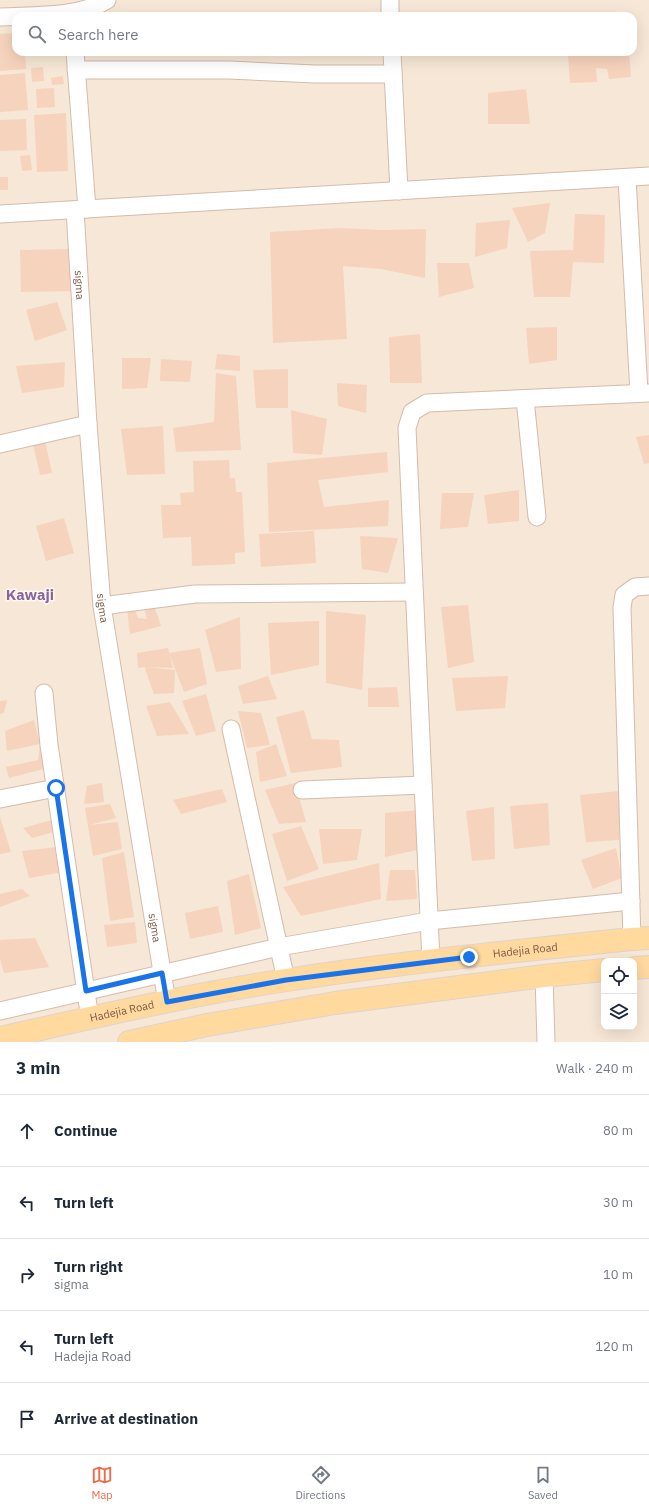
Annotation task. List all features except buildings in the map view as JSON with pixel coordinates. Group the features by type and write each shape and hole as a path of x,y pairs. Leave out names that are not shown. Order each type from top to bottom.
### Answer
{"main road":[{"name":"Hadejia Road","path":"0,1038 167,1002 286,980 431,961 641,938"},
{"path":"637,968 649,967"},
{"path":"130,1042 207,1025 335,1003 544,976 601,970"}],"street":[{"path":"78,12 107,0"},
{"path":"390,0 390,12"},
{"path":"0,17 12,17"},
{"name":"sigma","path":"75,56 88,424 102,606 167,1002"},
{"path":"392,56 399,191"},
{"path":"76,70 229,70 315,74 393,74"},
{"path":"0,214 649,176"},
{"path":"431,961 407,428 412,412 427,403 644,393 627,178"},
{"path":"525,398 537,517"},
{"path":"0,444 88,424"},
{"path":"641,938 631,901 622,608 624,595 636,587 649,586"},
{"path":"102,606 195,594 414,592"},
{"path":"44,693 49,745 90,1018"},
{"path":"231,729 286,980"},
{"path":"302,790 423,786"},
{"path":"0,799 56,788"},
{"path":"0,1011 279,947 429,921 631,901"},
{"path":"544,976 546,1042"}],"shaded area":[{"path":"0,0 649,0 649,1042 0,1042"}],"district":[{"name":"Kawaji","path":"30,595"}],"route":[{"path":"56,788 86,991 162,973 167,1002 286,980 469,957"}]}
